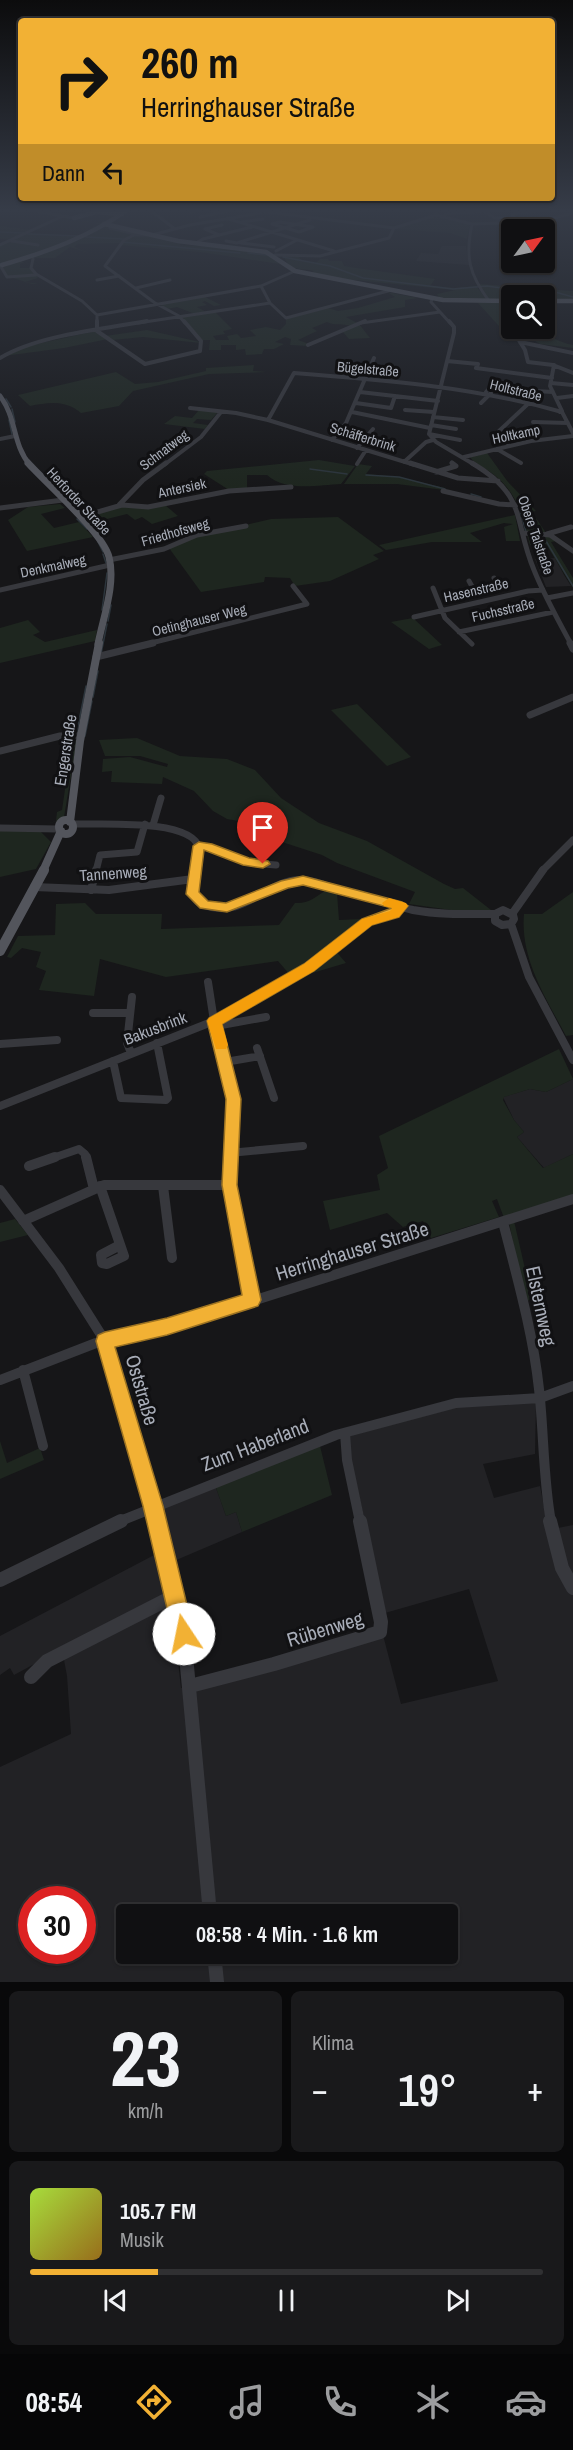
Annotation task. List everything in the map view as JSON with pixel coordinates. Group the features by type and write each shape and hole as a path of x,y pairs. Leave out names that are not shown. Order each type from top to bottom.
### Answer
{"main road":[{"name":"Herforder Straße","path":"0,396 9,408 15,436 27,462 102,542 110,563"},
{"path":"96,657 109,593 110,563"},
{"name":"Engerstraße","path":"0,951 66,827 96,657"}],"street":[{"path":"83,302 97,315 97,331"},
{"path":"97,315 158,302"},
{"path":"236,302 245,307"},
{"path":"0,358 16,348 178,316 270,303 286,318 345,302"},
{"path":"430,429 454,327 435,302"},
{"path":"97,331 145,364 200,351 201,341 178,316 155,303"},
{"path":"308,345 366,321 440,312"},
{"path":"518,339 525,350 528,362 554,365 573,373"},
{"path":"520,342 573,352"},
{"path":"556,354 559,349"},
{"path":"332,440 352,412 374,358"},
{"path":"447,361 478,364 473,373"},
{"path":"502,371 505,365"},
{"path":"554,365 551,381 553,392 562,411 560,411"},
{"path":"476,368 573,385"},
{"name":"Bügelstraße","path":"267,420 294,373 441,385"},
{"path":"481,403 496,381"},
{"name":"Holtstraße","path":"441,385 488,393 560,411 564,414 573,434"},
{"path":"534,389 535,391 553,392"},
{"path":"360,392 438,401"},
{"path":"356,403 391,408 395,396"},
{"path":"557,398 573,396"},
{"path":"509,446 498,430 530,403"},
{"name":"Schäfferbrink","path":"190,408 267,420 471,481 498,481"},
{"path":"405,410 464,420"},
{"name":"Schnatweg","path":"119,506 143,480 201,436 221,412"},
{"path":"352,412 430,429 460,440"},
{"path":"533,422 568,423"},
{"path":"357,447 373,429"},
{"path":"430,429 456,429"},
{"name":"Obere Talstraße","path":"430,429 433,440 464,457 498,481 516,505 527,554 553,612 571,645"},
{"name":"Holtkamp","path":"464,457 573,434"},
{"path":"0,439 15,436"},
{"path":"404,462 426,442 433,440"},
{"path":"497,449 521,463"},
{"path":"357,464 366,450"},
{"path":"436,472 456,466 452,463"},
{"name":"Antersiek","path":"80,517 119,506 148,507 229,490 291,487"},
{"path":"443,491 475,496 505,506 516,505"},
{"path":"0,508 63,500"},
{"name":"Friedhofsweg","path":"110,563 164,549 199,534 246,526"},
{"path":"523,533 547,534 571,527"},
{"path":"547,534 573,551"},
{"name":"Denkmalweg","path":"0,590 110,563"},
{"path":"469,581 474,590 483,590 498,586 494,578"},
{"name":"Oetinghauser Weg","path":"96,657 306,604 293,586"},
{"path":"433,588 449,624 472,644"},
{"path":"483,590 493,599"},
{"name":"Hasenstraße","path":"414,617 543,590"},
{"path":"547,598 573,593"},
{"name":"Fuchsstraße","path":"459,632 553,612"},
{"path":"530,715 573,697"},
{"path":"0,751 60,736 81,735"},
{"path":"92,890 100,855 137,852 161,798"},
{"path":"0,828 149,824 189,837 199,846 208,847 251,863 276,865"},
{"path":"199,846 192,890 196,900 216,908 232,907 285,884 303,880 433,912 494,916 509,912 538,875 573,840"},
{"name":"Tannenweg","path":"34,887 109,890 193,879"},
{"name":"Bakusbrink","path":"0,1106 157,1042 215,1024 309,967 367,922 394,914 402,906"},
{"path":"508,924 514,919 509,912"},
{"path":"494,916 508,924 529,977 573,1060"},
{"path":"208,982 215,1024 234,1099 229,1153 230,1185 252,1300"},
{"path":"131,1053 127,1042 132,997"},
{"path":"93,1013 130,1013"},
{"path":"215,1024 266,1017"},
{"path":"0,1044 57,1040"},
{"path":"113,1061 121,1098 164,1100 168,1098 157,1042"},
{"path":"225,1062 258,1052 274,1098"},
{"path":"229,1153 303,1146"},
{"path":"29,1166 79,1149 85,1154 120,1245"},
{"path":"23,1221 97,1188 230,1185"},
{"path":"163,1186 172,1258"},
{"name":"Oststraße","path":"0,1190 74,1288 105,1341 153,1506 184,1634 209,1904"},
{"name":"Herringhauser Straße","path":"0,1380 105,1341 188,1320 573,1199"},
{"name":"Elsternweg","path":"503,1222 525,1310 540,1398"},
{"path":"23,1370 43,1446"},
{"name":"Zum Haberland","path":"0,1581 153,1506 345,1433 456,1403 540,1398 573,1386"},
{"path":"540,1398 544,1484 562,1568 573,1588"},
{"name":"Rübenweg","path":"190,1686 274,1664 380,1632 381,1622 347,1460 345,1433"},
{"path":"32,1677 47,1660 176,1595"},
{"path":"215,1964 217,1982"}],"shaded area":[{"path":"203,302 207,305 197,307 206,312 215,312 232,329 223,331 225,334 213,336 216,340 229,340 227,336 237,334 241,338 256,336 250,330 266,327 280,330 286,324 286,319 328,308 338,311 377,302 405,302 405,307 346,317 359,324 370,338 349,339 342,331 351,326 327,322 312,328 317,331 298,340 309,344 308,346 290,345 291,339 285,337 275,342 284,344 274,349 264,349 262,354 246,355 245,349 236,350 236,345 221,345 221,350 209,350 210,340 202,340 181,317 195,314 177,307 167,309 157,303"},
{"path":"208,302 221,305 214,306"},
{"path":"478,303 501,303 501,328"},
{"path":"147,330 201,343 143,337 112,340 105,336"},
{"path":"96,331 108,339 4,356 23,347"},
{"path":"532,339 555,339 573,345 573,348 540,344"},
{"path":"254,365 253,371 267,372 209,374 133,391 119,406 81,413 69,406 57,403 30,406 18,395 116,372 135,384 158,382 206,371 206,368"},
{"path":"199,410 218,412 211,420 197,419 193,423 208,425 205,429 164,424 175,416 192,418"},
{"path":"487,453 508,482 536,511 532,512 546,533 527,532 519,507 506,486 470,457"},
{"path":"319,460 355,466 341,484 313,486 283,484 267,475 247,475 247,488 229,490 204,474 207,471"},
{"path":"358,464 372,466 366,474 399,477 445,488 444,490 397,484 344,484"},
{"path":"60,504 65,508 41,514 54,528 79,522 93,537 27,551 8,520 28,507"},
{"path":"165,505 178,516 152,524 142,517 135,520 127,514 107,519 104,517 89,520 85,517 124,506"},
{"path":"515,515 520,541 506,541 504,527 513,524 504,523 470,533 482,542 432,542 386,550 379,545"},
{"path":"338,517 384,551 373,555 379,559 330,581 295,586 290,578 265,577 264,582 201,592 169,548 182,540 271,519"},
{"path":"527,535 548,535 556,541 551,542 573,578 573,588 546,544 530,545"},
{"path":"555,558 571,586 546,587 535,559"},
{"path":"413,618 442,645 429,649 391,622"},
{"path":"28,620 40,632 33,635 45,642 97,630 95,641 0,663 0,628"},
{"path":"357,704 411,757 387,766 331,710"},
{"path":"137,738 180,756 227,759 255,770 281,798 319,823 367,841 455,889 463,888 491,910 451,910 409,904 415,892 337,863 322,855 285,843 265,830 244,822 227,819 213,811 194,791 163,777 162,784 111,782 112,771 102,772 103,759 130,757 167,767 168,764 140,756 105,756 99,740"},
{"path":"77,740 64,817 57,821 43,825 56,821 57,812 62,810 72,741"},
{"path":"39,830 51,842 36,869 0,877 0,831"},
{"path":"326,890 337,893 339,920 362,919 363,922 333,948 346,963 309,974 303,969 291,976 278,961 166,977 100,959 94,996 39,990 46,971 36,967 41,952 22,948 11,958 7,957 18,936 55,935 56,904 85,903 96,914 162,914 161,929 279,925 295,903 308,901"},
{"path":"573,892 573,1035 566,1036 543,993 530,962 524,931 524,914 542,914"},
{"path":"559,1049 573,1079 546,1092 530,1089 504,1097 503,1100 524,1132 517,1137 543,1168 573,1154 573,1196 504,1218 497,1199 492,1201 499,1217 431,1238 423,1221 403,1227 387,1213 330,1230 323,1201 380,1190 377,1175 388,1168 379,1136"},
{"path":"573,1079 573,1154 544,1168 517,1137 524,1132 514,1120 503,1097 530,1089 546,1092"},
{"path":"15,1219 28,1235 0,1242 0,1223"},
{"path":"514,1221 532,1299 525,1302 509,1222"},
{"path":"536,1401 535,1454 483,1464 494,1498 540,1486 551,1543 558,1528 573,1525 573,1982 0,1982 0,1767 71,1734 67,1676 62,1649 14,1675 10,1668 0,1675 0,1636 158,1553 175,1635 181,1688 197,1688 383,1635 401,1704 498,1681 469,1589 385,1613 349,1450 349,1436 465,1405"},
{"path":"0,1441 7,1463 40,1448 44,1460 0,1479"},
{"path":"320,1446 332,1495 242,1532 236,1512 226,1516 215,1485"},
{"path":"215,1485 226,1516 236,1512 242,1532 174,1561 162,1513 165,1507"}],"waterway":[{"path":"6,399 11,407"},
{"path":"12,409 15,422"},
{"path":"9,420 12,434"},
{"path":"310,469 347,474"},
{"path":"366,475 399,477 445,489"},
{"path":"471,494 481,497"},
{"path":"519,507 526,532"},
{"path":"77,519 87,529"},
{"path":"543,536 573,586"},
{"path":"98,542 103,552"},
{"path":"103,554 106,563"},
{"path":"102,610 107,573"},
{"path":"108,621 111,605"},
{"path":"101,654 107,624"},
{"path":"93,697 98,671"},
{"path":"77,731 86,686"},
{"path":"85,736 92,701"}],"slow traffic":[{"path":"221,1045 214,1021 325,957 367,922 394,914 402,906 389,903"}],"route":[{"path":"184,1634 153,1506 105,1341 167,1326 252,1300 230,1185 229,1153 234,1099 214,1021 325,957 367,922 394,914 402,906 303,880 285,884 227,908 204,905 192,894 199,846 208,847 247,862 263,864"}]}
